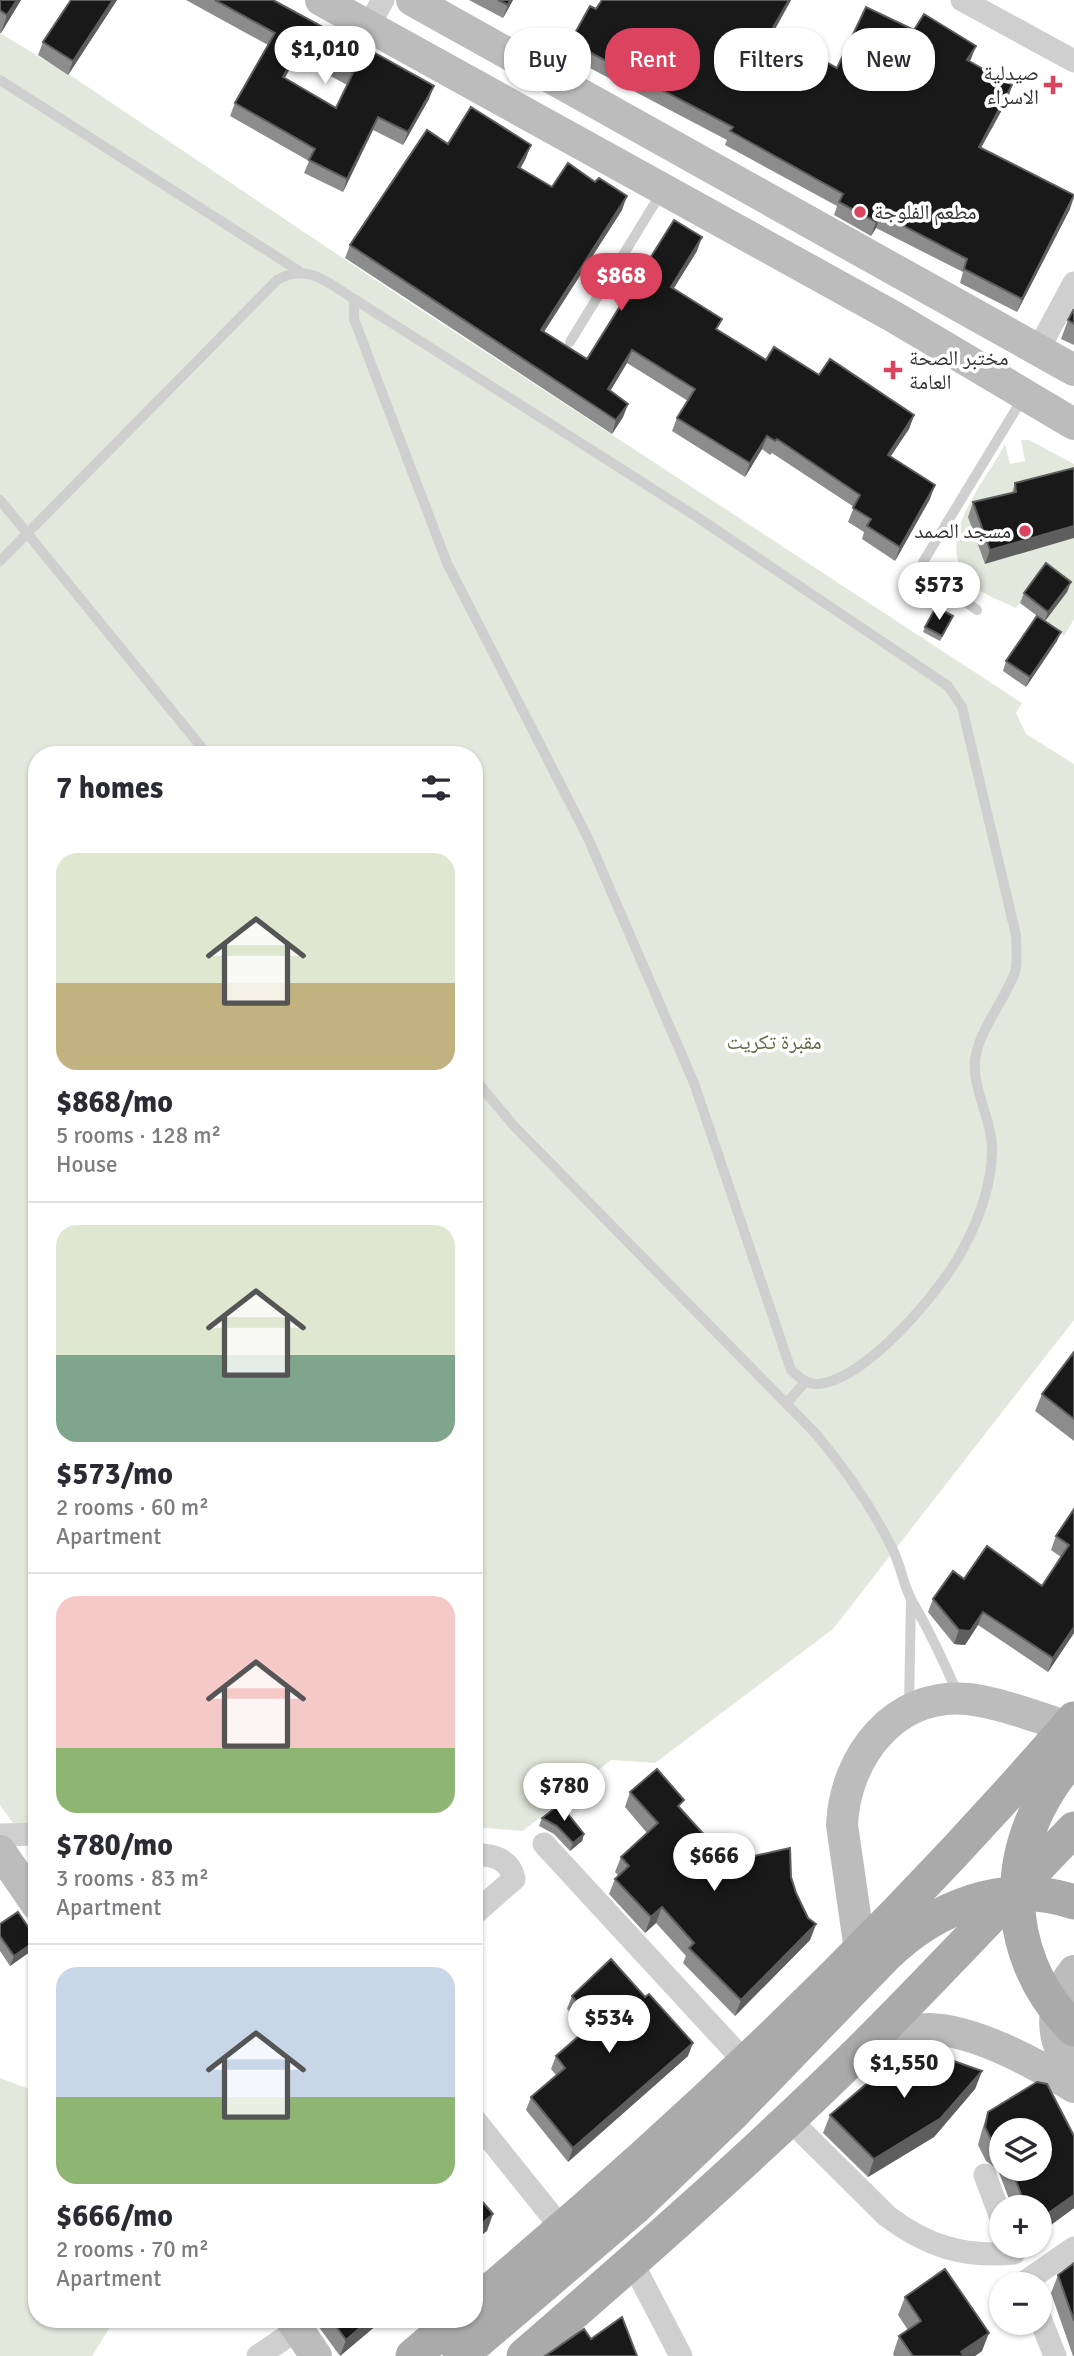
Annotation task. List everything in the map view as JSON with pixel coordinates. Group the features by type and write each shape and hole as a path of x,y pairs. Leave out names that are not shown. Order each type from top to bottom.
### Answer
{"main road":[{"path":"321,0 375,13 662,191 894,317 1074,424"},
{"path":"412,0 1074,370"},
{"path":"860,1950 842,1825 843,1804 847,1784 866,1748 892,1720 909,1710 943,1699 960,1699 983,1702 1072,1734"},
{"path":"1072,1734 1021,1849 1017,1914 1031,1962 1055,2006 1074,2029"},
{"path":"483,2297 627,2175 746,2063 1072,1734"},
{"path":"524,2356 632,2262 859,2052 1074,1829"},
{"path":"0,1851 28,1892"},
{"path":"460,2356 634,2208 732,2114 908,1933 935,1916 964,1903 995,1896 1032,1894 1074,1902"},
{"path":"1074,1971 1064,1984 1053,2015 1063,2056 1074,2068"},
{"path":"859,2052 902,2034 927,2029 953,2031 1009,2052 1074,2087"},
{"path":"298,2328 316,2356"},
{"path":"413,2356 446,2328"}],"street":[{"path":"962,0 1074,61"},
{"path":"1038,350 1074,283"},
{"path":"0,1835 28,1833"},
{"path":"544,1844 746,2063"},
{"path":"483,1855 502,1860 514,1879 483,1906"},
{"path":"789,2119 887,2216 905,2230 925,2241 958,2251 989,2255"},
{"path":"483,2130 563,2230"},
{"path":"985,2175 992,2195"},
{"path":"1040,2272 1074,2248"},
{"path":"632,2262 681,2356"},
{"path":"258,2356 290,2328"},
{"path":"1047,2335 1055,2356"}],"lane":[{"path":"0,80 299,271 313,274 355,299 697,517 948,686 962,708 1016,935 1015,971 981,1040 975,1063 993,1152 982,1206 963,1250 934,1295 893,1340 832,1380 817,1385 805,1382 791,1370 694,1083 588,838 447,563 354,319 355,299"},
{"path":"570,342 662,191"},
{"path":"0,561 277,280 299,271"},
{"path":"977,610 929,575 923,562 1024,396"},
{"path":"0,500 201,746"},
{"path":"483,1089 514,1126 786,1404 847,1471 873,1511 895,1554 911,1600 929,1626 960,1699"},
{"path":"786,1404 805,1382"},
{"path":"909,1710 911,1600"}],"green space":[{"name":"مقبرة تكريت","path":"0,33 76,79 389,289 1022,703 1016,713 1026,734 1074,764 1074,1320 833,1629 655,1763 611,1760 523,1831 483,1828 483,746 28,746 28,1844 0,1805"},
{"path":"1021,440 1029,440 1074,464 1074,493 985,564 1074,538 1074,619 1064,636 1045,621 1038,579 1016,608 977,589 961,568 956,550 958,532 965,513 1005,444 1010,464 1025,461"},
{"path":"0,2078 28,2089 28,2328 109,2328 92,2356 0,2356"}],"building":[{"path":"0,0 17,0 7,15 0,10"},
{"path":"71,0 113,0 73,61 43,42"},
{"path":"215,0 273,0 328,30 330,28 434,86 408,132 378,117 347,179 309,160 315,149 235,103 275,33","holes":["301,44 353,73 336,108 283,77"]},
{"path":"602,0 789,0 773,28 714,28 714,91 828,91 828,63 837,68 842,57 842,91 935,91 935,28 915,28 924,14 976,46 967,60 1012,85 979,147 1074,195 1022,299 964,269 967,259 881,214 876,222 839,202 843,194 730,131 733,127 664,91 700,91 700,28 605,28 605,60 591,53 591,28 578,28 590,6 596,9"},
{"path":"866,7 910,28 856,28"},
{"path":"471,107 531,145 518,167 552,187 568,163 595,182 599,178 627,196 541,330 587,359 674,220 702,237 671,287 722,319 716,329 766,360 774,347 819,375 830,359 914,415 888,455 935,485 900,547 867,526 871,519 853,508 860,495 777,439 775,441 767,436 750,463 677,418 695,389 632,350 608,389 628,404 616,420 350,245 427,130 448,144"},
{"path":"1074,309 1074,324 1068,320"},
{"path":"1074,468 1074,526 990,550 973,502 1016,492 1015,483"},
{"path":"1046,563 1071,582 1048,612 1024,593"},
{"path":"936,607 953,616 942,636 925,627"},
{"path":"1037,616 1061,632 1030,677 1006,661"},
{"path":"1074,1352 1074,1419 1042,1394"},
{"path":"1074,1509 1074,1627 1053,1658 983,1612 970,1631 959,1630 933,1599 953,1571 964,1579 987,1546 1042,1586 1069,1545 1056,1536"},
{"path":"657,1769 684,1800 678,1806 708,1839 710,1866 790,1848 791,1877 796,1893 808,1918 816,1924 741,2000 689,1948 694,1943 662,1907 651,1917 615,1879 629,1866 621,1857 658,1823 630,1792"},
{"path":"560,1804 584,1834 573,1843 557,1826 542,1818"},
{"path":"18,1912 28,1927 28,1946 14,1956 0,1936 0,1924"},
{"path":"611,1959 645,1997 649,1994 693,2043 573,2148 531,2097 565,2068 556,2056 595,2022 572,1996"},
{"path":"911,2046 982,2071 941,2118 874,2159 830,2115"},
{"path":"1037,2082 1047,2084 1074,2136 1074,2195 1052,2211 1052,2195 1021,2195 1016,2181 1052,2181 1052,2118 989,2118 989,2135 985,2127 988,2112"},
{"path":"483,2202 493,2214 483,2222"},
{"path":"1074,2263 1074,2321 1058,2275"},
{"path":"945,2269 989,2333 961,2352 964,2356 913,2356 899,2336 921,2321 905,2297"},
{"path":"622,2317 637,2356 545,2356 584,2329 591,2339"},
{"path":"337,2328 360,2328 346,2340"}],"place":[{"name":"صيدلية الاسراء","path":"1053,85"},
{"name":"مطعم الفلوجة","path":"860,212"},
{"name":"مختبر الصحة العامة","path":"893,370"},
{"name":"مسجد الصمد","path":"1025,531"}]}
